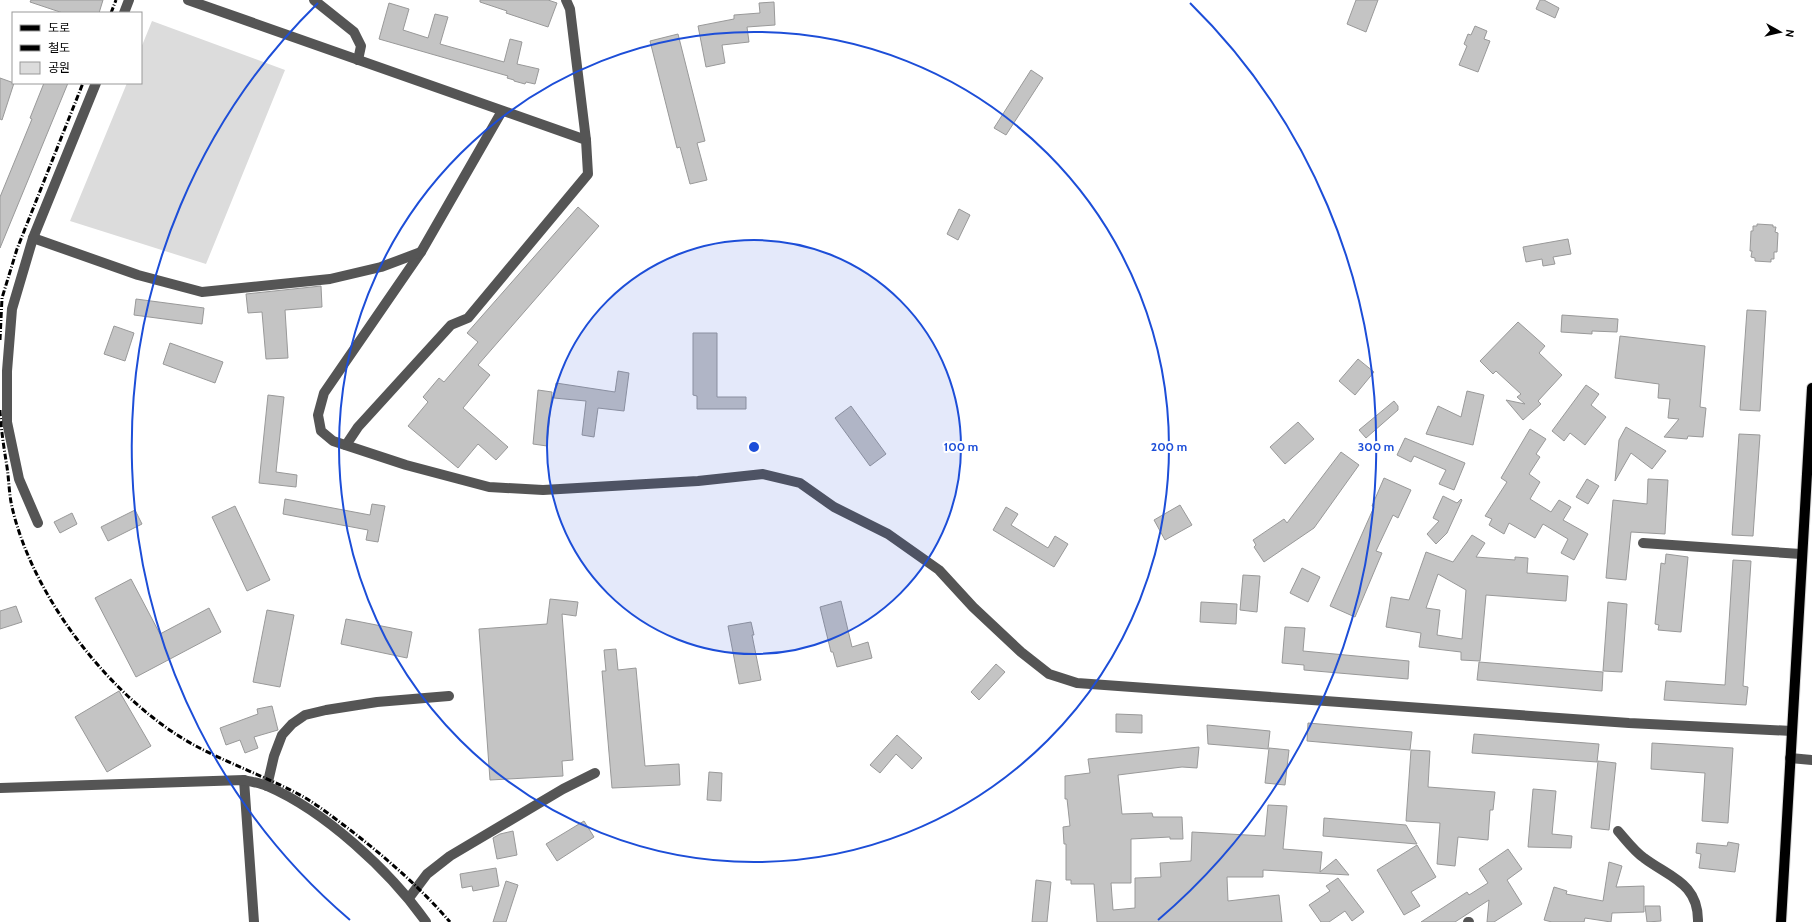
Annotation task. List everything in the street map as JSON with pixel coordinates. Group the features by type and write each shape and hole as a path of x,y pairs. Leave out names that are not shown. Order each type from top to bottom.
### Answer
{"main road":[{"path":"1781,922 1801,554 1812,388"}],"street":[{"path":"124,12 129,0"},
{"path":"188,0 586,140"},
{"path":"314,0 354,32 361,46 358,60"},
{"path":"346,445 358,427 451,325 468,318 588,174 586,140 570,9 566,0"},
{"path":"38,523 19,479 7,422 7,371 12,309 33,238 96,84"},
{"path":"502,111 421,252 324,394 318,415 321,431 333,441 406,465 489,487 543,490 698,481 763,474 800,483 834,507 888,534 939,570 973,607 1021,652 1049,674 1077,683 1629,723 1792,731"},
{"path":"33,238 138,275 202,292 330,279 381,267 421,252"},
{"path":"1643,543 1801,554"},
{"path":"266,786 274,756 282,735 292,724 305,716 326,710 377,702 449,696"},
{"path":"1790,758 1812,760"},
{"path":"409,898 428,874 450,856 563,789 595,773"},
{"path":"244,780 254,922"},
{"path":"0,788 244,780 266,786 289,798 346,837 370,858 409,898 426,922"},
{"path":"1618,832 1643,858 1676,878 1693,896 1698,913 1698,922"}],"green space":[{"path":"152,21 285,70 206,264 70,221 127,84 142,84 142,46"}],"building":[{"path":"31,0 103,0 99,12 60,12 30,2"},
{"path":"480,0 548,0 557,3 548,27 506,13 507,11 480,2"},
{"path":"1356,0 1378,0 1366,32 1347,24"},
{"path":"1540,0 1544,0 1559,8 1555,18 1536,9"},
{"path":"774,2 775,25 747,27 749,42 722,45 725,63 706,67 698,26 734,19 734,15 760,13 759,3"},
{"path":"389,3 409,9 403,30 428,38 435,14 448,17 440,44 504,62 510,39 522,42 517,64 539,69 535,84 526,82 525,84 514,81 507,78 508,76 379,39"},
{"path":"1475,26 1487,31 1484,39 1490,41 1478,72 1459,65 1467,46 1464,44 1468,34 1471,35"},
{"path":"678,34 705,141 697,143 707,180 690,184 680,147 677,148 650,41"},
{"path":"1031,70 1043,78 1006,135 994,128"},
{"path":"0,78 14,84 2,120 0,119"},
{"path":"44,84 68,84 0,248 0,197 32,119 30,118"},
{"path":"578,207 599,226 478,365 490,375 463,408 508,447 496,460 478,444 458,468 408,426 428,402 423,397 439,378 444,382 478,342 467,333"},
{"path":"959,209 970,215 958,240 947,234"},
{"path":"1757,224 1773,225 1773,227 1776,227 1775,232 1778,233 1777,252 1774,252 1774,259 1771,259 1771,262 1755,261 1755,258 1751,257 1751,231 1753,231 1753,226 1757,226"},
{"path":"1568,239 1571,254 1553,257 1555,264 1543,266 1542,259 1526,262 1523,247"},
{"path":"321,286 322,307 285,310 288,358 266,359 262,312 248,313 246,294"},
{"path":"136,299 204,308 202,324 134,315"},
{"path":"1747,310 1766,311 1760,411 1740,410"},
{"path":"1562,315 1618,319 1617,332 1592,331 1592,334 1561,332"},
{"path":"1518,322 1545,346 1539,353 1562,375 1538,401 1541,404 1523,420 1506,400 1525,404 1517,397 1521,394 1496,371 1493,374 1480,361"},
{"path":"114,326 134,333 125,361 104,354"},
{"path":"693,333 717,333 717,397 746,397 746,409 697,409 697,396 693,395"},
{"path":"1620,336 1705,346 1700,407 1706,408 1703,437 1688,436 1687,439 1664,437 1679,419 1668,418 1670,399 1658,398 1659,384 1615,378"},
{"path":"170,343 223,362 215,383 163,364"},
{"path":"1358,359 1374,372 1355,395 1339,381"},
{"path":"618,371 629,373 624,411 598,408 594,437 582,435 586,401 554,398 556,383 615,392"},
{"path":"1586,385 1599,394 1591,405 1606,417 1585,445 1570,433 1564,441 1552,431"},
{"path":"538,390 552,392 547,446 533,444"},
{"path":"1467,391 1484,395 1473,445 1426,434 1438,406 1461,417"},
{"path":"268,395 284,397 276,472 297,475 296,487 259,483"},
{"path":"1394,401 1398,406 1398,410 1366,438 1359,430"},
{"path":"851,406 886,454 870,466 835,418"},
{"path":"1298,422 1314,439 1285,464 1270,447"},
{"path":"1626,427 1666,451 1652,469 1631,453 1615,481 1619,440"},
{"path":"1530,429 1546,439 1536,454 1540,457 1529,474 1540,482 1530,499 1551,512 1559,500 1571,507 1563,520 1588,534 1574,560 1561,553 1568,539 1543,524 1535,538 1509,523 1504,534 1489,525 1492,519 1485,516 1507,482 1501,478"},
{"path":"1739,434 1760,435 1753,536 1732,535"},
{"path":"1405,438 1465,463 1454,490 1439,484 1446,470 1414,456 1411,462 1397,455"},
{"path":"1341,452 1359,465 1314,528 1264,562 1254,547 1256,545 1253,540 1284,519 1287,523"},
{"path":"1384,478 1411,490 1398,518 1393,515 1376,551 1382,553 1355,617 1330,606 1374,507 1372,506"},
{"path":"1587,479 1599,486 1588,504 1576,497"},
{"path":"1648,479 1668,480 1665,534 1631,532 1626,580 1606,578 1613,500 1647,504"},
{"path":"1443,496 1457,503 1461,499 1462,500 1447,533 1436,544 1427,534 1439,521 1433,518"},
{"path":"285,499 370,515 372,504 385,506 378,542 366,540 368,530 283,514"},
{"path":"1180,505 1192,525 1165,540 1154,520"},
{"path":"235,506 270,580 247,591 212,517"},
{"path":"1006,507 1018,514 1011,525 1048,548 1055,536 1068,544 1054,567 993,530"},
{"path":"135,510 142,524 108,541 101,527"},
{"path":"72,513 77,524 60,533 54,522"},
{"path":"1472,535 1485,543 1476,557 1515,560 1515,557 1528,558 1527,573 1568,576 1566,601 1486,595 1480,661 1461,660 1461,652 1419,647 1421,633 1386,627 1391,597 1409,600 1426,552 1453,562","holes":["1438,574 1466,590 1462,639 1437,635 1440,610 1426,608"]},
{"path":"1666,554 1688,557 1681,632 1658,630 1659,625 1655,624 1661,563 1665,564"},
{"path":"1733,560 1751,561 1743,686 1748,687 1746,705 1664,700 1666,681 1725,685"},
{"path":"1302,568 1320,577 1308,602 1290,593"},
{"path":"1243,575 1260,576 1257,612 1240,610"},
{"path":"131,579 160,634 209,608 221,632 136,677 95,598"},
{"path":"550,599 578,602 576,616 562,614 573,760 562,761 563,776 490,780 479,629 547,624"},
{"path":"841,601 852,647 868,642 872,658 837,667 833,652 831,652 820,607"},
{"path":"1201,602 1237,604 1236,624 1200,622"},
{"path":"1608,602 1627,604 1622,672 1603,671"},
{"path":"16,606 22,622 0,629 0,611"},
{"path":"267,610 294,615 280,687 253,682"},
{"path":"346,619 412,632 407,658 341,644"},
{"path":"751,622 754,635 752,635 761,680 739,684 728,626"},
{"path":"1285,627 1305,628 1303,651 1409,661 1408,679 1304,670 1304,665 1282,663"},
{"path":"616,649 618,670 636,668 645,766 679,764 680,785 612,788 602,671 606,671 604,650"},
{"path":"1479,662 1603,672 1602,691 1477,680"},
{"path":"996,664 1005,672 979,700 971,692"},
{"path":"119,691 151,746 107,772 75,717"},
{"path":"272,706 278,730 254,737 258,748 245,753 240,740 226,745 220,728 258,714 257,709"},
{"path":"1116,714 1142,715 1142,733 1116,732"},
{"path":"1308,723 1412,732 1410,750 1307,741"},
{"path":"1207,725 1270,731 1268,749 1208,744"},
{"path":"1474,734 1599,744 1597,762 1472,753"},
{"path":"897,735 922,758 912,769 896,754 880,773 870,765"},
{"path":"1652,743 1733,748 1728,823 1702,821 1705,773 1651,769"},
{"path":"1199,747 1197,768 1182,767 1118,775 1122,814 1152,813 1153,817 1182,817 1183,839 1170,839 1170,837 1131,839 1131,883 1111,883 1113,910 1135,908 1135,878 1161,877 1160,863 1191,861 1192,832 1265,836 1268,805 1287,806 1283,849 1322,852 1320,872 1336,859 1349,875 1263,870 1263,877 1227,877 1228,901 1279,895 1282,922 1097,922 1094,884 1071,884 1071,880 1066,880 1066,844 1064,844 1063,827 1070,826 1067,799 1065,799 1065,776 1090,773 1088,759"},
{"path":"1269,748 1289,750 1285,785 1265,783"},
{"path":"1411,750 1430,751 1428,787 1495,792 1493,810 1490,810 1488,840 1458,837 1455,866 1437,864 1440,823 1406,821"},
{"path":"1598,761 1616,763 1609,830 1591,828"},
{"path":"709,772 722,773 721,801 707,800"},
{"path":"1533,789 1556,791 1552,834 1572,836 1571,848 1528,847"},
{"path":"1324,818 1406,825 1417,844 1323,836"},
{"path":"584,821 594,837 557,861 546,844"},
{"path":"513,831 517,855 497,859 493,838 500,834"},
{"path":"1728,842 1739,844 1735,872 1699,868 1701,854 1696,853 1697,843 1727,846"},
{"path":"1417,845 1436,877 1411,892 1420,906 1404,915 1377,870"},
{"path":"1508,849 1522,869 1507,880 1522,904 1494,922 1487,922 1489,900 1455,922 1421,922 1467,892 1469,895 1488,883 1479,869"},
{"path":"1609,862 1622,866 1616,887 1644,886 1644,912 1612,913 1611,922 1585,918 1584,922 1552,922 1544,920 1554,887 1567,891 1566,894 1603,901"},
{"path":"496,868 499,886 473,891 472,886 462,888 460,874"},
{"path":"1338,878 1364,912 1352,921 1345,911 1329,922 1321,922 1309,905 1330,891 1326,886"},
{"path":"1036,880 1051,882 1047,922 1032,922"},
{"path":"506,881 518,885 506,922 493,922"},
{"path":"1645,906 1660,906 1661,921 1647,922"}],"railway":[{"path":"111,12 116,0"},
{"path":"0,340 2,298 17,249 83,84"},
{"path":"0,410 11,502 22,542 38,576 57,610 80,643 106,674 134,702 163,726 194,745 289,789 326,812 402,873 439,909 450,922"}]}
